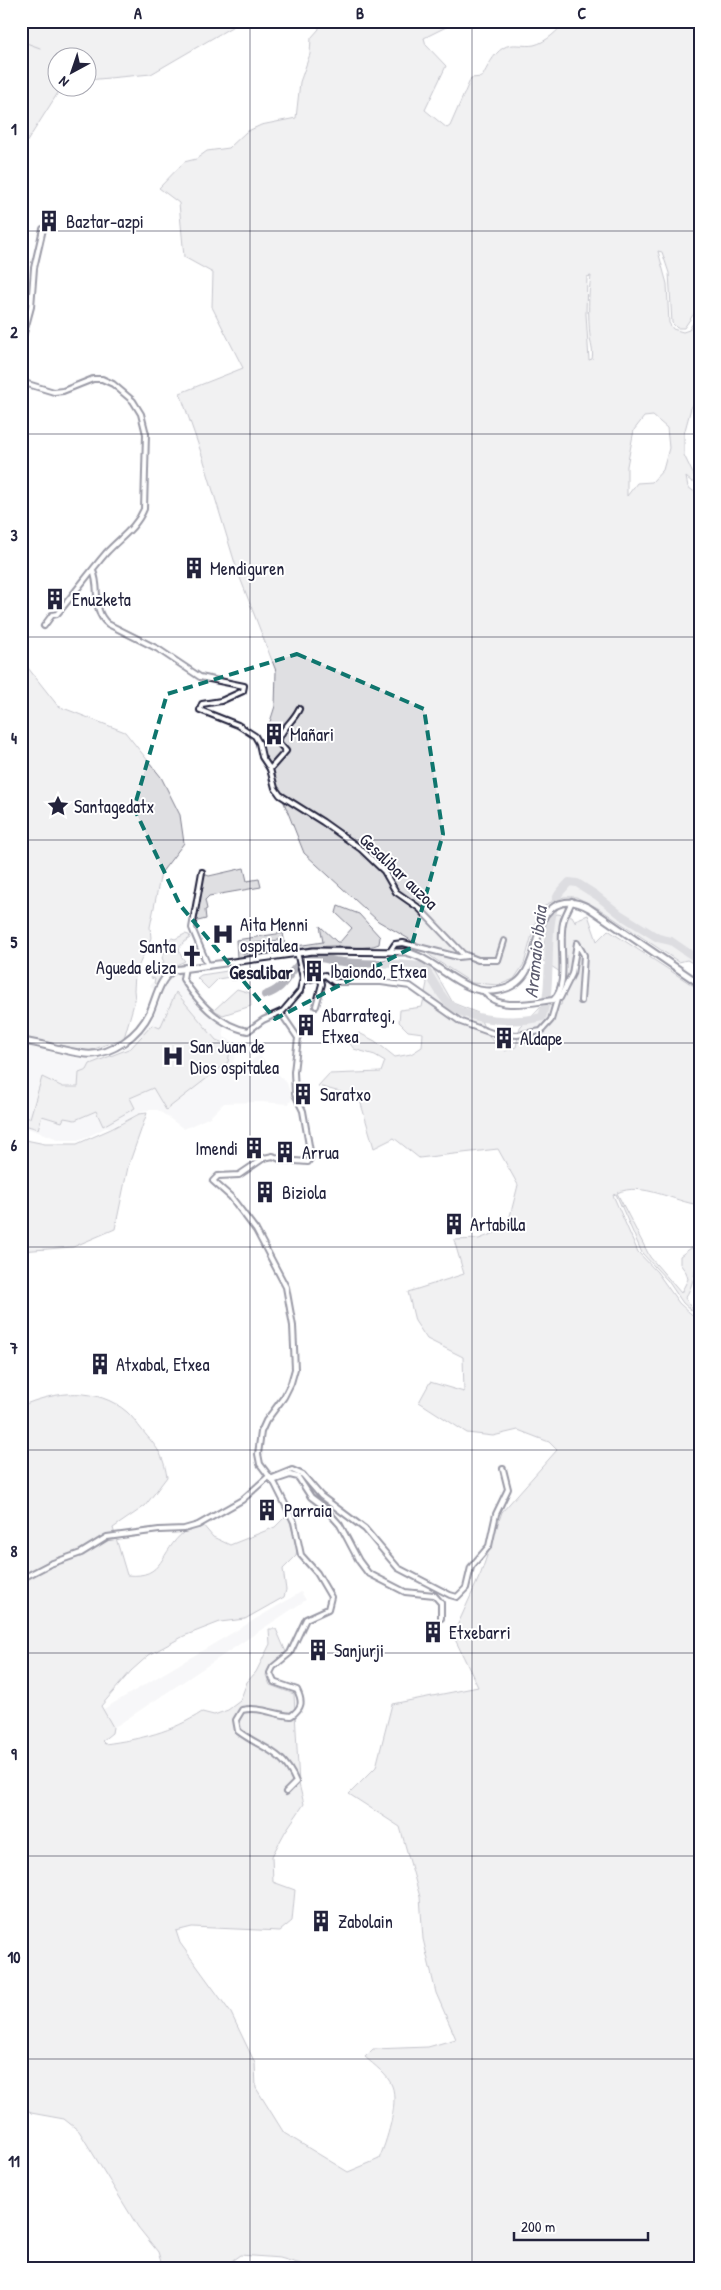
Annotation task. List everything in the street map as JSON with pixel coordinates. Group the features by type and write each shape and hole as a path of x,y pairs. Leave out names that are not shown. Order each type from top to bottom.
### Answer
{"main road":[{"path":"22,1041 89,1054 120,1045 135,1034 144,1023 166,975 185,967 208,966 297,952 391,950 406,952 420,956 457,982 484,991 505,989 523,977 530,964 540,926 548,910 559,903 572,902 589,908 700,984"}],"street":[{"path":"21,344 31,307 34,268 43,229"},
{"path":"21,382 54,392 63,391 98,378 113,384 133,400 141,414 146,434 144,509 137,523 105,554 57,614 52,616 44,626"},
{"name":"Gesalibar auzoa","path":"93,571 99,609 102,618 108,624 154,646 200,677 244,686 243,691 220,700 202,704 200,710 238,725 254,734 259,743 262,757 270,769 275,788 280,795 361,849 383,870 396,892 419,908 451,943 466,956"},
{"path":"270,769 286,751 278,742 279,736 296,716 299,709"},
{"path":"202,872 192,928 208,966"},
{"path":"304,981 322,975 334,982 381,982 410,986 461,1022 492,1033 516,1035 542,1032 552,1020 558,996 563,969 561,956 562,924 572,902"},
{"path":"391,950 395,944 403,943 458,957 466,956 478,960 498,960 504,941"},
{"path":"484,991 496,1002 509,1004 554,1000 558,996 559,998 569,982 575,963 577,944 584,955 581,1001"},
{"path":"185,967 183,979 212,1013 228,1025 248,1031 262,1020 281,1012 300,991 304,981 297,952"},
{"path":"316,1006 322,984 322,975"},
{"path":"281,1012 298,1038 294,1072 295,1094 303,1112 311,1145 311,1157 308,1162 301,1162 272,1156 264,1158 239,1175 218,1176 213,1181 231,1197 256,1230 286,1287 293,1326 295,1369 292,1383 266,1421 259,1439 258,1454 260,1464 294,1522 301,1555 317,1573 332,1597 328,1610 306,1619 290,1653 273,1667 270,1673 274,1682 297,1690 301,1698 301,1705 297,1712 291,1716 283,1716 261,1709 249,1708 242,1710 236,1720 238,1731 271,1750 292,1772 296,1782 294,1787 286,1792"},
{"path":"21,1050 22,1041"},
{"path":"21,1579 50,1564 81,1553 107,1537 159,1530 184,1529 198,1525 242,1500 270,1479 286,1471 297,1471 303,1475 321,1496 365,1529 398,1568 450,1596 457,1597 466,1588 471,1567 489,1546 496,1514 508,1489 504,1469"},
{"path":"270,1479 275,1482 290,1475 298,1477 310,1497 322,1506 340,1525 366,1571 405,1592 434,1595 441,1603 441,1618"}],"highlighted area":[{"path":"297,654 424,709 443,834 411,948 275,1019 180,905 134,808 167,694"}],"shaded area":[{"path":"21,21 242,21 151,74 98,79 98,48 48,48 48,98 55,98 21,151"},
{"path":"318,21 458,21 424,38 426,45 446,66 425,110 447,128 450,126 471,78 482,77 499,51 510,45 534,45 539,43 552,35 566,21 700,21 700,305 684,328 677,328 672,323 669,273 662,252 658,251 667,284 669,323 673,329 683,332 689,330 700,310 700,393 691,408 684,434 684,455 697,482 692,482 686,477 688,487 700,496 700,967 687,960 679,962 598,908 576,897 564,897 547,904 538,913 524,964 514,979 499,985 472,983 436,960 409,939 378,921 304,853 262,747 275,706 276,671 237,570 203,458 180,393 243,368 212,307 213,273 184,257 179,203 159,188 184,162 196,159 207,151 229,148 246,132 261,125 296,118 300,82 310,54 311,38 319,29","holes":["591,276 589,313 592,359 589,360 586,314 587,277","653,416 667,428 669,448 663,470 652,482 637,483 627,496 627,466 634,430 644,417"]},
{"path":"21,659 58,706 125,732 161,777 180,815 184,843 161,873 150,927 151,938 135,974 135,1000 124,1038 89,1051 21,1037"},
{"path":"244,868 247,881 259,879 261,887 209,896 205,900 207,909 205,910 206,919 198,921 195,919 204,874 209,876"},
{"path":"338,906 359,914 380,937 379,944 363,947 309,947 237,958 236,940 283,933 285,945 280,946 279,940 242,945 243,954 323,942 320,926 337,942 340,942 352,928 336,913"},
{"path":"557,914 572,916 576,923 575,920 588,915 597,941 608,930 700,990 700,1205 637,1189 617,1193 650,1257 681,1293 688,1279 686,1272 680,1264 680,1256 691,1248 695,1249 694,1274 685,1298 699,1317 683,1303 668,1281 642,1253 616,1194 613,1195 638,1252 657,1272 679,1303 700,1322 700,2269 308,2269 301,2264 280,2258 240,2255 220,2269 163,2269 158,2252 138,2227 79,2131 64,2119 31,2113 21,2102 21,1406 62,1394 89,1395 103,1398 129,1414 159,1451 164,1462 167,1477 145,1506 113,1528 127,1575 148,1573 155,1568 176,1540 188,1529 202,1524 213,1537 230,1545 275,1527 288,1514 297,1549 296,1556 283,1569 286,1590 284,1597 245,1619 220,1622 184,1636 149,1655 131,1671 101,1706 113,1727 112,1733 102,1741 105,1744 144,1737 168,1730 202,1712 214,1715 228,1710 240,1701 247,1682 256,1672 270,1644 269,1629 276,1629 286,1652 269,1667 266,1675 270,1685 294,1694 299,1784 304,1804 285,1832 272,1856 273,1882 295,1890 292,1921 280,1931 192,1927 176,1931 180,1943 231,2013 255,2063 256,2088 284,2133 348,2172 379,2159 391,2123 394,2094 387,2078 365,2057 373,2049 428,2047 456,2039 436,1993 423,1939 420,1897 400,1827 349,1794 376,1767 392,1704 478,1687 453,1635 481,1573 502,1512 557,1450 549,1442 518,1430 493,1436 467,1433 419,1402 430,1382 464,1392 463,1357 427,1339 415,1321 408,1292 464,1274 454,1240 479,1239 507,1228 518,1185 498,1149 419,1158 394,1138 374,1148 359,1097 318,1086 329,1074 381,1072 385,1061 375,1055 354,1049 348,1041 359,1033 375,1041 395,1057 411,1054 422,1047 423,1033 408,1031 399,1022 400,1010 422,1007 427,983 421,962 434,970 453,1003 478,1013 487,1035 505,1051 516,1047 520,1027 542,1006 561,1005 566,976 542,960 547,923"},
{"path":"185,934 189,935 190,938 181,945 179,951 185,961 168,970 157,985 154,983 155,979 151,978 158,965 164,962 162,958 168,945 165,942"},
{"name":"San Juan de Dios ospitalea","path":"180,970 184,975 181,979 223,1025 224,1037 240,1045 233,1062 240,1069 259,1055 287,1083 292,1099 289,1104 260,1102 224,1103 210,1117 184,1129 158,1110 145,1110 81,1140 61,1140 21,1126 21,1057 24,1048 34,1048 85,1060 102,1058 118,1053 134,1042 151,1023 163,994 150,987 152,982 163,988 166,979"},
{"path":"234,970 236,980 231,980 230,977 218,979 208,989 197,978 201,975"},
{"path":"237,989 250,993 251,1006 223,1015 214,1010"},
{"path":"176,992 216,1040 231,1046 228,1062 166,1110 153,1088 130,1098 135,1108 103,1126 96,1111 75,1120 64,1118 62,1122 42,1116 38,1129 21,1124 21,1117 30,1118 42,1077 63,1087 78,1087 79,1073 87,1070 90,1064 131,1048 152,1025 160,1028"},
{"path":"147,1113 128,1167 115,1229 73,1247 21,1251 21,1139 45,1144 77,1144 139,1114"},
{"path":"301,1592 306,1600 113,1727 102,1710"}],"waterway":[{"path":"21,41 40,48"},
{"name":"Aramaio ibaia","path":"265,995 273,992 283,984 298,964 311,958 357,963 402,964 424,967 448,1003 467,1014 507,1020 542,1017 546,1003 550,927 558,895 569,882 577,883 621,915 658,938 671,941 700,961"}],"place":[{"name":"Baztar-azpi","path":"49,221"},
{"name":"Mendiguren","path":"194,568"},
{"name":"Enuzketa","path":"55,599"},
{"name":"Mañari","path":"274,734"},
{"name":"Santagedatx","path":"58,806"},
{"name":"Aita Menni ospitalea","path":"223,934"},
{"name":"Santa Agueda eliza","path":"192,956"},
{"name":"Ibaiondo, Etxea","path":"314,971"},
{"name":"Abarrategi, Etxea","path":"306,1025"},
{"name":"Aldape","path":"504,1038"},
{"name":"San Juan de Dios ospitalea","path":"173,1056"},
{"name":"Saratxo","path":"303,1094"},
{"name":"Imendi","path":"254,1148"},
{"name":"Arrua","path":"285,1152"},
{"name":"Biziola","path":"265,1192"},
{"name":"Artabilla","path":"454,1224"},
{"name":"Atxabal, Etxea","path":"100,1364"},
{"name":"Parraia","path":"267,1510"},
{"name":"Etxebarri","path":"433,1632"},
{"name":"Sanjurji","path":"318,1650"},
{"name":"Zabolain","path":"321,1921"}],"district":[{"name":"Gesalibar","path":"261,972"}]}
